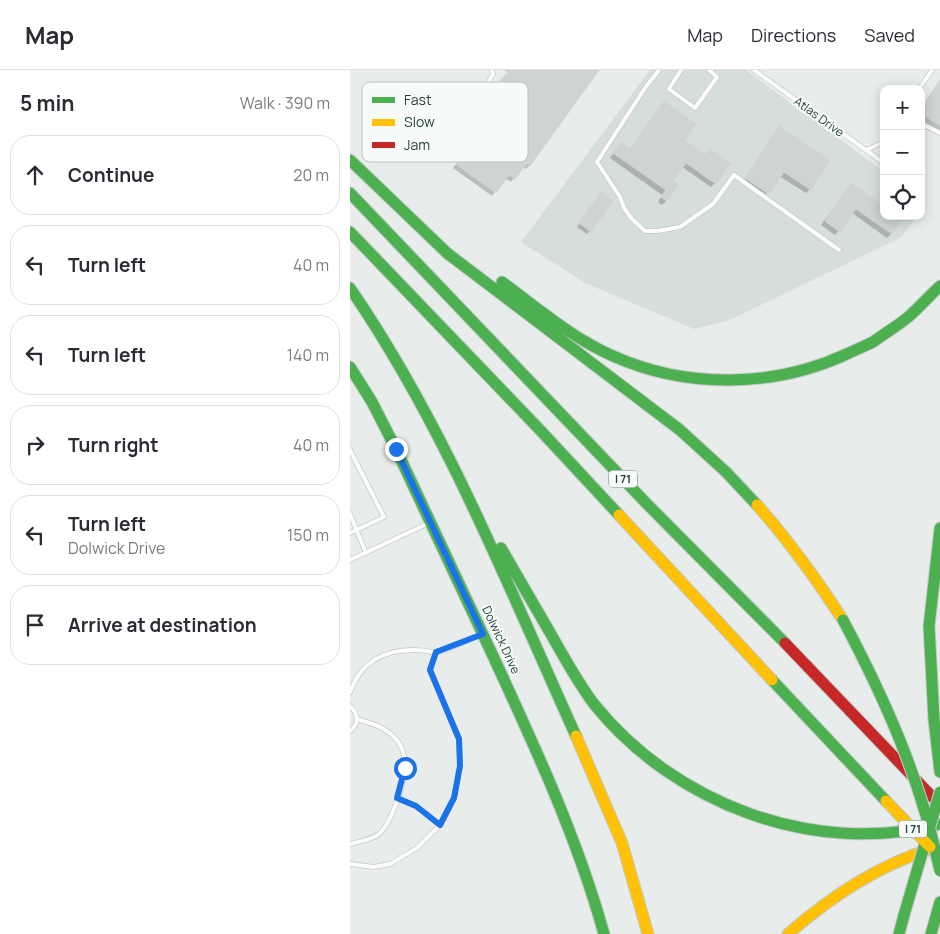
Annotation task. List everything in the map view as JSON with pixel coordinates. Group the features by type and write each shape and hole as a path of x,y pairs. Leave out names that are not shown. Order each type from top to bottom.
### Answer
{"main road":[{"path":"350,160 447,253 680,430 726,472 771,521 822,588 843,620 872,673 910,761 927,814 940,872"},
{"name":"I 71","path":"350,193 648,505 940,805"},
{"name":"I 71","path":"350,232 585,478 766,675 940,858"},
{"path":"447,253 474,262 574,334 613,356 665,374 703,380 744,381 783,376 809,370 836,360 884,335 915,311 940,286"},
{"path":"350,288 379,330 410,383 456,470 584,690 626,739 653,763 680,782 722,804 795,827 840,833 879,833 940,824"},
{"name":"Dolwick Drive","path":"350,367 372,402 431,522 562,809 594,898 604,934"},
{"path":"456,470 603,796 622,843 648,934"},
{"path":"940,528 929,626 930,667 940,772"},
{"path":"899,934 940,792"},
{"path":"788,934 812,912 870,874 900,860 940,846"},
{"path":"931,934 940,902"}],"lane":[{"path":"489,82 493,74 492,70"},
{"path":"659,70 645,88 597,162 632,218 645,231 680,227 714,204 734,175 839,250"},
{"path":"681,70 669,89 694,108 717,77 709,70"},
{"name":"Atlas Drive","path":"754,70 880,160"},
{"path":"923,85 932,70"},
{"path":"925,126 940,133"},
{"path":"866,150 880,144"},
{"path":"350,450 384,517 350,533"},
{"path":"350,514 366,553"},
{"path":"350,560 431,522"},
{"path":"350,692 355,678 381,656 400,650 436,652 483,634"},
{"path":"350,864 374,868 390,864 418,848 440,825 454,798 460,766 459,739 430,670 436,652"},
{"path":"350,706 354,710 357,719 354,728 350,731"},
{"path":"350,844 379,834 388,822 405,768 404,753 396,738 381,727 357,719"},
{"path":"397,798 416,806 440,825"}],"shaded area":[{"path":"650,70 746,70 880,169 880,220 914,220 902,237 730,320 694,329 585,283 521,242"}],"building":[{"path":"509,70 599,70 530,166 527,163 515,179 509,175 496,193 456,164 457,162 528,162 528,82 500,82"},
{"path":"940,80 940,126 925,116 925,102"},
{"path":"664,101 696,124 685,140 706,155 710,149 731,163 716,184 686,163 673,181 679,185 667,201 661,197 666,190 613,153 621,142 630,149"},
{"path":"779,126 830,160 811,190 784,172 769,194 745,178"},
{"path":"851,183 880,203 880,220 902,220 892,234 856,209 840,232 825,221"},
{"path":"601,192 613,201 591,232 579,223"}],"traffic: fast":[{"path":"350,160 447,253 680,430 726,472 757,505"},
{"path":"350,193 648,505 785,643"},
{"path":"350,232 619,515"},
{"path":"502,282 569,332 613,356 641,367 671,374 701,379 731,380 791,373 821,365 849,353 873,342 903,321 940,286"},
{"path":"350,288 416,395 445,450 473,507 576,736"},
{"path":"350,367 372,402 396,449 524,724 568,827 604,934"},
{"path":"940,528 929,626 934,720 940,772"},
{"path":"501,548 572,671 594,704 627,739 664,770 706,795 750,814 797,827 844,833 893,832 940,824"},
{"path":"843,620 888,711 912,773 923,805 940,871"},
{"path":"772,680 886,801"},
{"path":"904,915 940,792"},
{"path":"931,934 940,902"},
{"path":"899,934 904,915"}],"traffic: slow":[{"path":"757,505 802,561 843,620"},
{"path":"619,515 772,680"},
{"path":"576,736 622,843 648,934"},
{"path":"886,801 930,847"},
{"path":"788,934 856,883 894,863 934,848"}],"traffic: jam":[{"path":"785,643 940,805"}],"route":[{"path":"396,449 483,634 436,652 430,670 459,739 460,766 454,798 440,825 416,806 397,798 405,768"}]}
